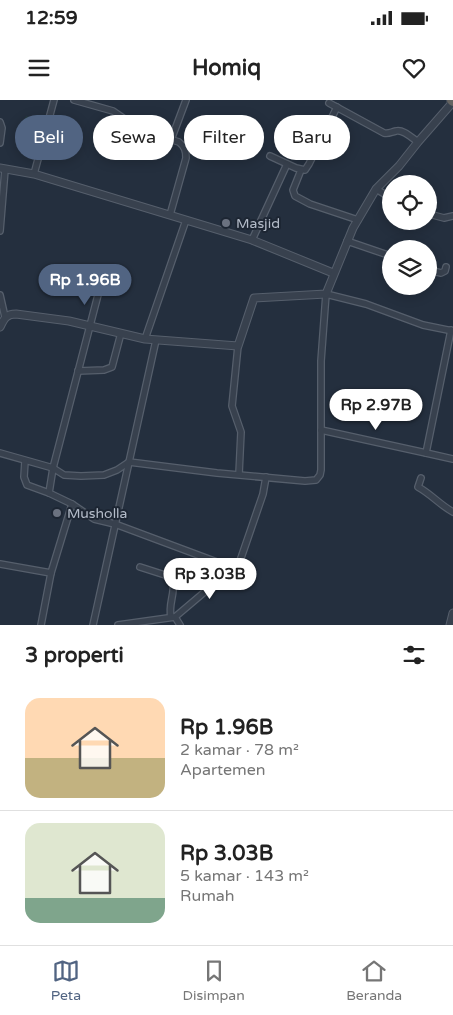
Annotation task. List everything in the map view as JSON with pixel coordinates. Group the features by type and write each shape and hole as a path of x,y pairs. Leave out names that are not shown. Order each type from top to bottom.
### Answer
{"street":[{"path":"34,174 54,100"},
{"path":"74,100 113,111 119,115"},
{"path":"174,132 186,100"},
{"path":"328,101 384,133 390,134 395,130 400,131 418,142"},
{"path":"0,453 54,468 64,475 104,475 117,470 129,462 305,481 319,478 321,470 321,361 326,294 333,272 358,220 376,190 399,166 453,101"},
{"path":"270,156 305,170 310,164 337,107"},
{"path":"0,122 2,128 0,144"},
{"path":"170,215 186,153 184,145 174,141"},
{"path":"252,240 287,164"},
{"path":"0,231 2,169 34,174 252,240 333,272"},
{"path":"301,170 293,190 295,196 310,204 358,220"},
{"path":"376,190 382,193"},
{"path":"437,216 444,218 453,216"},
{"path":"145,339 186,220"},
{"path":"347,241 382,253"},
{"path":"437,272 441,273 444,271 446,266"},
{"path":"49,493 99,291"},
{"path":"239,474 241,432 232,406 238,346 254,298 326,294 366,304 424,325 452,331 426,453"},
{"path":"0,295 5,317"},
{"path":"0,327 5,317 10,314 37,316 69,321 145,339 238,346"},
{"path":"78,371 104,370 112,367 121,333"},
{"path":"93,625 156,340"},
{"path":"321,430 453,459"},
{"path":"25,461 24,477 27,485 72,504 94,519 115,524 234,568"},
{"path":"118,625 173,617 238,566 263,494 266,477"},
{"path":"421,478 418,487 430,494 443,507 453,512"},
{"path":"41,625 51,573 72,504"},
{"path":"0,564 51,573"},
{"path":"140,567 165,574 173,582 174,591 169,611 180,625"},
{"path":"450,625 453,613"}],"place":[{"name":"Masjid","path":"226,223"},
{"name":"Musholla","path":"57,513"}]}
